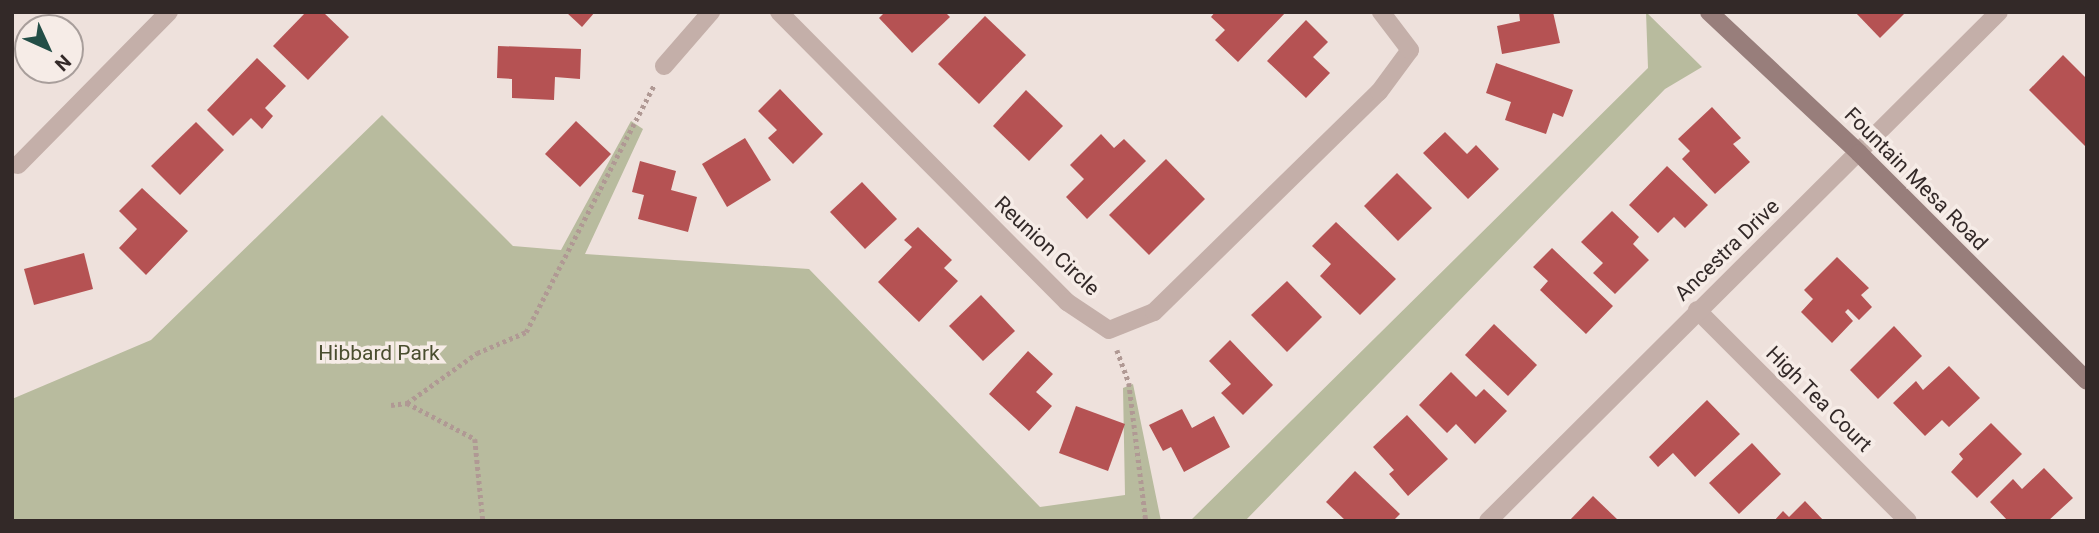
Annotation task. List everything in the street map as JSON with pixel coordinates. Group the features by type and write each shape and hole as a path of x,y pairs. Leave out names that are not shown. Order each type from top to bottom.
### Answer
{"main road":[{"name":"Fountain Mesa Road","path":"1709,12 1859,153 2087,381"}],"street":[{"path":"18,165 169,12"},
{"path":"664,66 710,12"},
{"name":"Reunion Circle","path":"779,12 1067,302 1109,330"},
{"path":"1109,330 1154,312 1379,92 1410,50 1381,12"},
{"name":"Ancestra Drive","path":"1488,521 1999,12"},
{"name":"High Tea Court","path":"1697,310 1908,521"}],"path":[{"path":"391,405 407,403 477,353 526,332 664,66"},
{"path":"1109,330 1129,383 1146,521"},
{"path":"407,403 475,439 483,521"}],"green space":[{"path":"1646,12 1702,67 1665,89 1245,521 1190,521 1648,68"},
{"name":"Hibbard Park","path":"382,115 513,246 561,250 631,121 643,129 585,254 809,269 1040,507 1125,495 1123,388 1133,384 1161,521 12,521 12,399 151,340"}],"building":[{"path":"306,12 323,12 349,37 308,80 273,46"},
{"path":"566,12 595,12 582,27"},
{"path":"885,12 945,12 950,17 912,53 879,18"},
{"path":"1215,12 1286,12 1238,62 1215,40 1225,30 1211,17"},
{"path":"1519,12 1553,12 1560,43 1502,54 1497,26 1520,21"},
{"path":"1855,12 1906,12 1880,38"},
{"path":"985,16 1026,55 979,104 938,64"},
{"path":"1306,20 1328,42 1313,57 1330,73 1306,98 1267,61"},
{"path":"498,46 581,49 580,79 555,77 554,100 512,98 512,79 497,78"},
{"path":"2063,55 2087,79 2087,148 2029,90"},
{"path":"257,58 286,86 265,108 273,116 262,129 251,118 233,136 207,110"},
{"path":"1496,63 1573,90 1563,117 1553,113 1546,134 1505,120 1511,102 1486,93"},
{"path":"780,89 823,134 793,164 768,138 777,130 758,111"},
{"path":"1026,90 1063,126 1029,161 993,126"},
{"path":"1712,107 1741,138 1733,144 1750,162 1715,194 1682,159 1690,151 1678,139"},
{"path":"576,121 611,154 580,187 545,154"},
{"path":"196,122 224,150 180,195 151,166"},
{"path":"1445,132 1467,154 1476,145 1499,169 1468,199 1423,153"},
{"path":"1101,134 1114,148 1124,139 1146,161 1087,219 1066,197 1084,179 1070,165"},
{"path":"745,138 771,180 727,207 702,164"},
{"path":"1166,159 1205,199 1149,255 1109,215"},
{"path":"640,161 676,171 671,190 697,197 688,232 638,219 644,195 632,192"},
{"path":"1667,166 1708,205 1685,228 1674,217 1658,233 1629,205"},
{"path":"1397,173 1432,208 1398,241 1364,206"},
{"path":"862,182 897,219 865,249 830,212"},
{"path":"142,188 188,231 146,275 119,248 137,229 119,211"},
{"path":"1612,211 1639,237 1633,244 1649,260 1615,294 1593,273 1603,263 1581,242"},
{"path":"1336,222 1396,279 1360,315 1320,276 1331,264 1312,246"},
{"path":"918,227 952,260 944,268 958,281 919,322 878,282 912,247 904,240"},
{"path":"1552,248 1613,306 1586,334 1540,290 1548,281 1533,267"},
{"path":"84,253 93,289 34,305 24,269"},
{"path":"1837,257 1869,288 1861,295 1872,307 1859,320 1848,309 1845,312 1853,321 1832,343 1801,312 1813,299 1804,290"},
{"path":"1287,281 1322,317 1287,352 1251,315"},
{"path":"981,295 1015,331 983,361 949,326"},
{"path":"1494,324 1537,365 1508,396 1465,355"},
{"path":"1894,326 1922,356 1878,399 1850,370"},
{"path":"1230,340 1273,385 1243,415 1221,393 1231,384 1209,361"},
{"path":"1028,351 1053,374 1036,392 1052,406 1029,431 989,394"},
{"path":"1949,366 1980,398 1949,427 1942,420 1925,436 1893,403 1916,381 1923,390"},
{"path":"1451,372 1476,397 1484,389 1507,411 1475,444 1456,424 1447,433 1419,405"},
{"path":"1707,400 1740,434 1695,477 1673,453 1658,467 1649,457"},
{"path":"1076,406 1125,424 1108,471 1059,453"},
{"path":"1182,409 1192,428 1214,416 1230,447 1184,472 1171,447 1163,451 1149,425"},
{"path":"1407,415 1448,459 1408,496 1389,474 1394,470 1373,447"},
{"path":"1991,423 2022,454 1977,498 1951,472 1963,459 1959,454"},
{"path":"1752,443 1781,474 1739,514 1709,483"},
{"path":"2044,468 2073,498 2048,521 2008,521 1990,502 2013,479 2022,489"},
{"path":"1355,471 1400,514 1393,521 1346,521 1326,502"},
{"path":"1593,496 1619,521 1569,521"},
{"path":"1805,501 1824,521 1774,521 1783,511 1789,517"}]}
